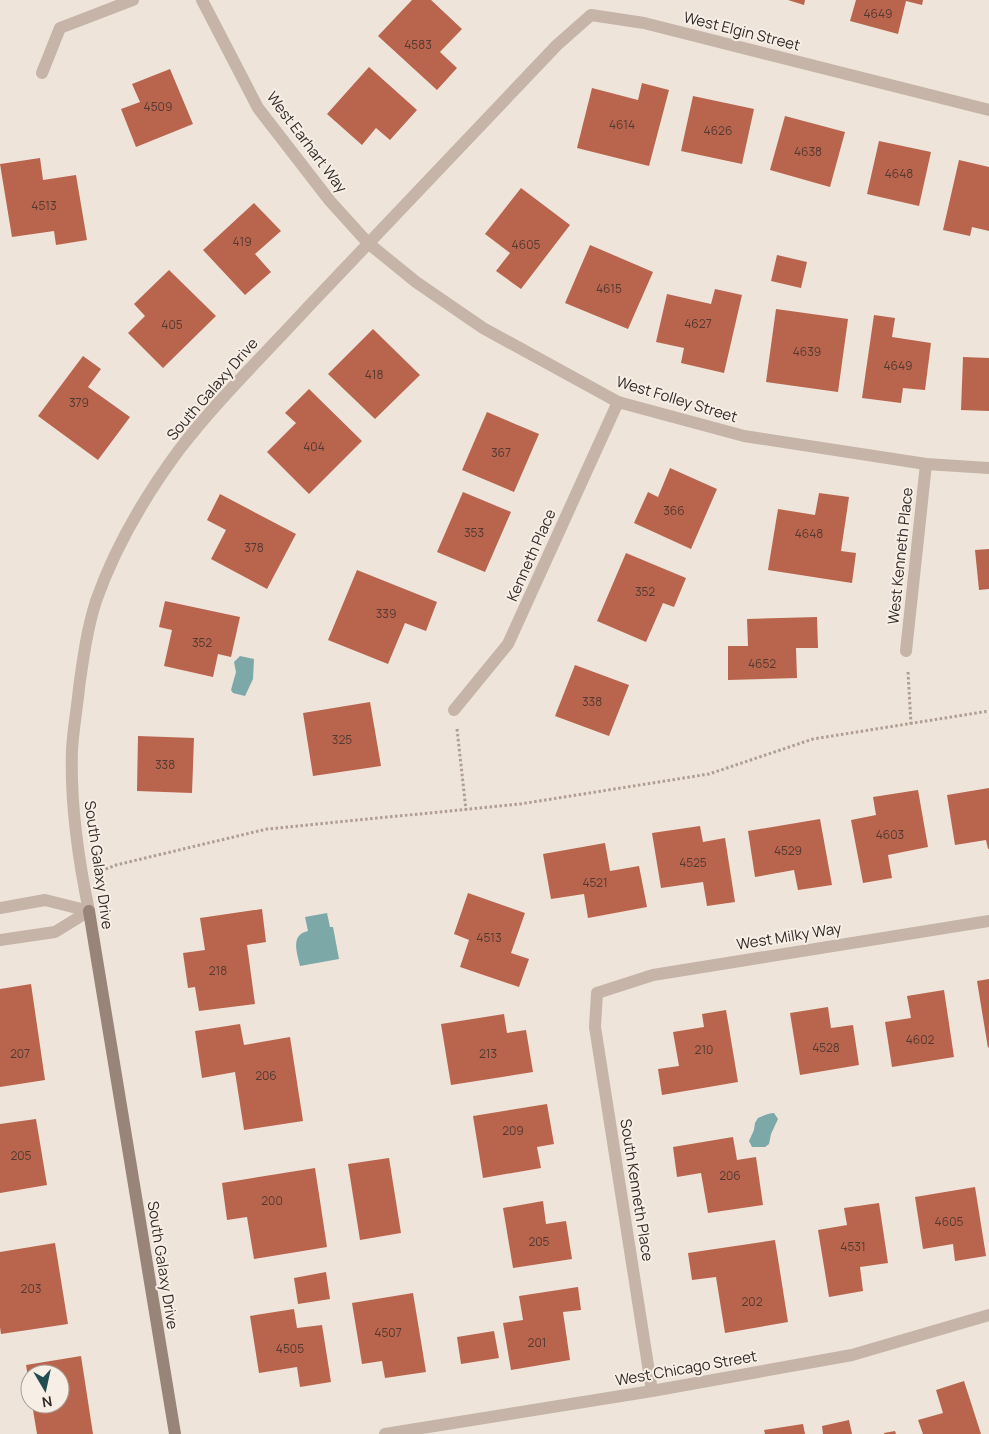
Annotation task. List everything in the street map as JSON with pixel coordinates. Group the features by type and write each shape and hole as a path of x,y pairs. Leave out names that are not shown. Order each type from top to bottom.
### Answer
{"street":[{"path":"42,73 60,28 133,0"},
{"name":"West Earhart Way","path":"202,0 258,108 330,201 368,242"},
{"name":"West Elgin Street","path":"368,242 558,45 591,15 644,23 989,110"},
{"name":"West Folley Street","path":"368,242 416,282 483,328 618,402 744,436 926,464 989,468"},
{"name":"South Galaxy Drive","path":"175,1434 82,878 73,813 72,749 85,643 96,603 112,560 132,523 178,451 205,418 368,242"},
{"name":"Kenneth Place","path":"454,710 508,644 618,402"},
{"name":"West Kenneth Place","path":"906,651 926,464"},
{"path":"0,908 45,900 89,911"},
{"path":"0,940 55,932 89,911"},
{"name":"West Milky Way","path":"597,993 653,975 989,921"},
{"name":"South Kenneth Place","path":"597,993 595,1027 652,1391"},
{"name":"West Chicago Street","path":"385,1434 652,1391 852,1355 989,1316"}],"path":[{"path":"906,651 911,724"},
{"path":"454,710 466,810"},
{"path":"82,878 116,865 268,829 520,804 709,774 813,740 989,711"}],"water":[{"path":"240,656 254,659 253,679 245,696 233,693 231,690 236,672 234,662"},
{"path":"327,913 330,927 333,927 339,959 300,966 296,945 299,936 308,931 305,917"},
{"path":"774,1113 778,1119 771,1134 769,1144 765,1147 752,1147 749,1141 758,1118"}],"building":[{"path":"412,0 431,0 462,29 440,52 457,68 437,90 378,36"},
{"path":"788,0 805,0 804,5"},
{"path":"856,0 923,0 922,5 906,1 898,34 850,21"},
{"path":"369,67 417,110 390,140 376,128 362,145 327,114"},
{"path":"170,69 193,124 136,147 121,109 140,102 132,84"},
{"path":"642,83 669,90 649,166 577,148 592,88 638,100"},
{"path":"693,96 754,109 742,164 681,151"},
{"path":"785,116 845,132 830,187 770,170"},
{"path":"879,141 931,152 919,206 867,194"},
{"path":"40,158 43,180 76,175 87,240 56,245 54,231 12,237 0,164"},
{"path":"959,160 989,167 989,231 972,227 970,236 943,230"},
{"path":"521,188 570,225 521,289 496,271 510,253 485,234"},
{"path":"254,203 281,231 255,254 271,272 245,295 203,250"},
{"path":"590,245 653,272 628,329 565,303"},
{"path":"777,255 807,262 801,288 771,281"},
{"path":"169,270 216,316 163,368 128,333 145,316 134,304"},
{"path":"715,289 742,295 724,373 681,363 684,348 656,342 667,294 711,304"},
{"path":"776,309 848,319 838,392 766,382"},
{"path":"874,315 895,318 892,337 931,343 925,390 903,388 901,403 862,398"},
{"path":"373,329 420,375 375,419 328,374"},
{"path":"83,356 101,369 88,387 130,417 98,460 38,416"},
{"path":"963,357 989,358 989,411 961,410"},
{"path":"309,389 362,441 309,494 267,452 296,423 285,413"},
{"path":"487,412 539,434 514,492 462,470"},
{"path":"670,468 717,489 691,549 634,523 648,492 658,497"},
{"path":"463,492 511,512 485,572 437,552"},
{"path":"819,493 849,497 841,551 856,553 852,583 768,570 778,509 815,515"},
{"path":"220,494 296,534 267,589 211,559 226,530 207,520"},
{"path":"989,549 989,589 979,590 975,550"},
{"path":"626,553 686,578 674,607 663,603 646,642 597,621"},
{"path":"357,570 437,602 426,631 405,623 388,664 328,640"},
{"path":"165,601 240,617 231,657 218,654 213,677 164,666 172,630 159,627"},
{"path":"817,617 818,648 796,648 797,678 728,680 728,646 748,646 747,619"},
{"path":"575,665 629,685 609,736 555,716"},
{"path":"370,702 381,766 313,776 303,713"},
{"path":"138,736 194,738 192,793 137,791"},
{"path":"989,788 989,849 986,840 955,845 947,795"},
{"path":"918,790 928,847 888,855 892,878 863,883 851,820 876,815 873,797"},
{"path":"820,819 832,885 798,890 794,870 755,877 748,831"},
{"path":"700,826 703,842 725,838 735,902 707,906 703,882 661,888 652,833"},
{"path":"605,843 610,871 639,866 647,907 588,918 584,894 551,899 543,854"},
{"path":"468,893 525,913 511,953 529,959 519,987 460,967 469,940 454,934"},
{"path":"262,909 266,942 247,945 255,1004 199,1011 195,987 188,988 183,953 205,950 200,918"},
{"path":"989,979 989,1047 988,1048 977,981"},
{"path":"31,984 45,1080 0,1087 0,989"},
{"path":"944,990 954,1057 892,1067 885,1022 911,1018 907,996"},
{"path":"828,1007 831,1028 853,1025 859,1065 800,1075 790,1013"},
{"path":"726,1010 738,1082 662,1095 658,1069 679,1066 673,1032 704,1027 702,1014"},
{"path":"504,1014 507,1033 526,1030 533,1072 451,1085 441,1024"},
{"path":"240,1024 244,1045 290,1037 303,1121 244,1130 235,1072 202,1078 195,1031"},
{"path":"547,1104 554,1144 537,1147 541,1168 483,1178 473,1116"},
{"path":"36,1119 47,1185 0,1193 0,1124"},
{"path":"733,1137 737,1160 756,1157 763,1205 708,1213 701,1173 677,1177 673,1147"},
{"path":"389,1158 401,1233 360,1240 348,1164"},
{"path":"315,1168 327,1247 254,1259 247,1217 227,1220 222,1183"},
{"path":"975,1187 986,1256 955,1261 953,1244 923,1249 915,1197"},
{"path":"543,1201 546,1224 566,1221 572,1259 513,1268 503,1208"},
{"path":"879,1203 888,1263 860,1267 863,1291 829,1297 818,1230 847,1225 844,1208"},
{"path":"775,1240 788,1322 725,1333 716,1277 692,1280 688,1253"},
{"path":"55,1243 68,1324 1,1334 0,1252"},
{"path":"326,1272 330,1299 298,1304 294,1278"},
{"path":"578,1287 581,1310 563,1312 570,1360 511,1370 503,1323 523,1320 519,1296"},
{"path":"413,1293 426,1372 385,1378 382,1361 362,1364 352,1303"},
{"path":"294,1309 297,1328 322,1325 331,1382 300,1387 297,1367 259,1373 250,1316"},
{"path":"494,1331 499,1358 461,1364 457,1337"},
{"path":"81,1356 93,1434 37,1434 34,1414 70,1414 70,1364 32,1364"},
{"path":"964,1381 981,1434 923,1434 918,1420 943,1413 936,1390"},
{"path":"849,1420 852,1434 823,1434 822,1426"},
{"path":"803,1424 805,1434 765,1434 764,1430"},
{"path":"895,1431 896,1434 884,1434 884,1433"}]}
